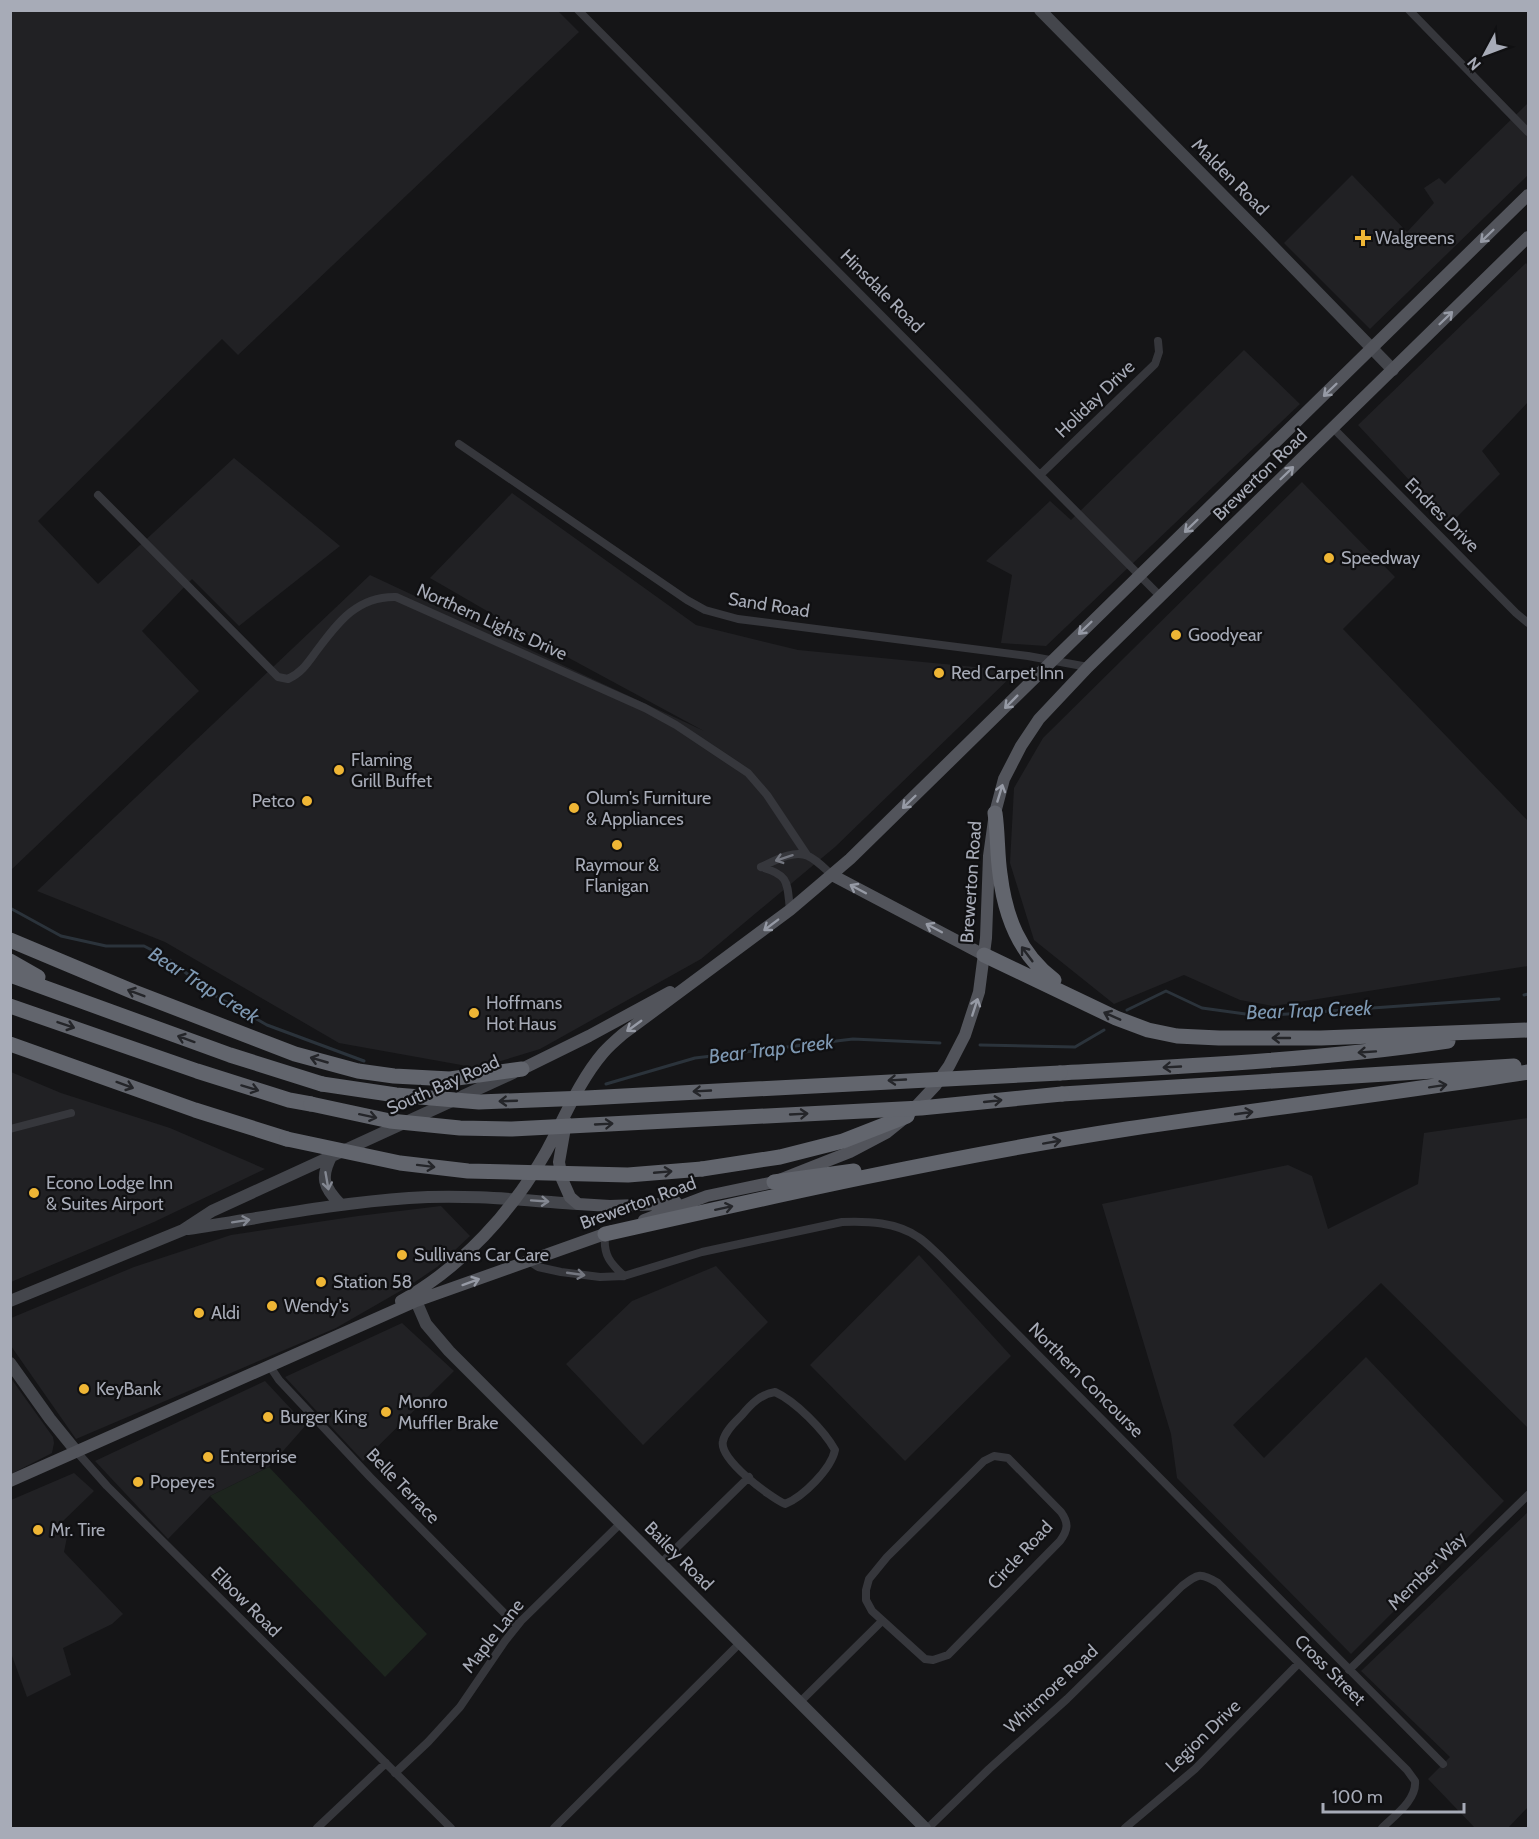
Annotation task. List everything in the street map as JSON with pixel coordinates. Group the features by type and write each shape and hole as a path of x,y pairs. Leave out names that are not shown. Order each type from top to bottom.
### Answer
{"highway":[{"path":"995,813 999,873 1005,906 1022,948 1039,969 1088,1005"},
{"path":"10,940 134,992 284,1049 358,1071 394,1076 450,1079 522,1069"},
{"path":"984,955 1088,1005 1148,1030 1177,1036 1321,1038 1528,1030"},
{"path":"10,961 83,1002"},
{"path":"10,975 230,1055 322,1084 396,1095 479,1102 1185,1066 1377,1052 1528,1030"},
{"path":"10,1006 197,1071 289,1100 390,1121 460,1128 512,1129 921,1108 1062,1094 1528,1065"},
{"path":"10,1044 195,1110 287,1139 400,1162 468,1171 628,1175 702,1168 780,1157 843,1141 907,1116"},
{"path":"605,1234 953,1159 1127,1129 1528,1072"},
{"path":"774,1182 953,1159"}],"main road":[{"name":"Brewerton Road","path":"342,1333 426,1287 470,1250 515,1199 546,1152 593,1066 623,1034 790,910 832,874 939,774 1052,660 1528,195"},
{"name":"Brewerton Road","path":"10,1480 416,1301 707,1196 774,1182 850,1152 886,1133 907,1116 934,1086 955,1055 976,1006 984,955 989,856 995,813 1004,779 1021,746 1046,710 1528,237"},
{"path":"832,874 984,955"},
{"name":"South Bay Road","path":"522,1069 589,1036 715,967"},
{"path":"568,1112 559,1162 562,1179 570,1197 578,1204"},
{"name":"South Bay Road","path":"578,1204 610,1206 663,1204 707,1196"},
{"path":"416,1301 426,1287"}],"street":[{"name":"Hinsdale Road","path":"578,10 1160,596"},
{"name":"Malden Road","path":"1040,10 1393,370"},
{"path":"1408,10 1528,132"},
{"name":"Holiday Drive","path":"1041,474 1155,364 1159,352 1158,341"},
{"name":"Endres Drive","path":"1334,428 1528,623"},
{"name":"Sand Road","path":"459,444 705,610 738,619 1028,656 1088,668"},
{"name":"Northern Lights Drive","path":"98,495 279,676 288,679 301,672 329,634 361,604 372,599 396,597 645,708 676,725 748,773 773,802 807,855"},
{"path":"790,910 786,880 777,872 761,867 782,857 797,854 807,855 832,874"},
{"name":"South Bay Road","path":"10,1301 183,1230 212,1211 522,1069"},
{"path":"10,1129 71,1113"},
{"path":"332,1155 325,1167 324,1179 328,1190 341,1205"},
{"name":"South Bay Road","path":"183,1230 341,1205 422,1198 515,1199 578,1204"},
{"name":"Northern Concourse","path":"529,1261 538,1267 561,1272 600,1277 624,1276 704,1251 842,1222 864,1221 894,1225 918,1236 1443,1764"},
{"path":"605,1234 605,1253 610,1263 624,1276"},
{"name":"Bailey Road","path":"416,1301 426,1324 449,1351 799,1703 927,1828"},
{"path":"10,1363 76,1451"},
{"name":"Belle Terrace","path":"268,1365 279,1380 370,1477 517,1626"},
{"path":"775,1392 787,1397 830,1441 835,1450 833,1459 814,1481 793,1501 785,1504 775,1499 749,1477 724,1453 723,1440 728,1430 745,1411 765,1394 775,1392"},
{"name":"Elbow Road","path":"76,1451 107,1486 452,1828"},
{"name":"Circle Road","path":"994,1456 1008,1458 1066,1520 1068,1526 1060,1541 948,1655 933,1660 925,1659 882,1621 872,1611 866,1600 869,1579 887,1557 984,1461 994,1456"},
{"path":"661,1563 749,1477"},
{"name":"Member Way","path":"1349,1670 1528,1495"},
{"name":"Maple Lane","path":"395,1773 460,1707 517,1626 621,1523"},
{"name":"Cross Street","path":"1198,1575 1207,1576 1218,1583 1416,1781 1408,1802 1382,1828"},
{"name":"Whitmore Road","path":"927,1828 989,1768 1066,1699 1182,1586 1198,1575"},
{"path":"799,1703 882,1621"},
{"path":"554,1828 740,1643"},
{"name":"Legion Drive","path":"1125,1828 1195,1769 1299,1664"},
{"path":"317,1828 386,1763"}],"shaded area":[{"path":"11,11 558,11 579,32 238,355 222,339 38,521 98,584 234,458 340,546 239,626 192,579 142,631 199,691 11,870"},
{"path":"1528,103 1528,175 1370,329 1284,243 1352,175 1407,232 1434,203 1424,188 1439,178 1445,184"},
{"path":"1526,263 1528,266 1528,402 1482,451 1500,474 1450,524 1358,425"},
{"path":"1244,350 1300,404 1046,646 1001,643 1012,575 986,561 1050,501 1071,520"},
{"path":"1302,482 1395,577 1343,629 1528,821 1528,966 1273,1006 1240,1000 1184,975 1114,1004 1034,940 1010,863 1014,788 1043,738"},
{"path":"512,493 696,625 798,650 1017,671 835,847 701,959 540,1049 478,1068 339,1043 165,942 37,891 370,575 704,731 556,651 430,578"},
{"path":"11,1072 61,1093 170,1128 265,1169 154,1222 11,1282"},
{"path":"1528,1118 1528,1428 1381,1283 1233,1425 1264,1458 1366,1357 1504,1501 1351,1654 1177,1478 1171,1434 1102,1204 1288,1165 1312,1176 1328,1229 1418,1184 1424,1133"},
{"path":"441,1206 470,1236 437,1267 409,1286 336,1328 76,1439 11,1346 11,1318 134,1267 231,1235"},
{"path":"919,1255 1011,1356 905,1461 810,1365"},
{"path":"716,1266 768,1322 643,1445 566,1364 632,1301"},
{"path":"402,1323 454,1371 363,1461 285,1377"},
{"path":"10,1377 53,1437 54,1443 52,1453 11,1474"},
{"path":"265,1381 306,1425 269,1467 210,1496 168,1539 95,1461"},
{"path":"269,1467 427,1634 385,1677 210,1496"},
{"path":"74,1473 94,1491 61,1523 68,1532 64,1552 123,1614 112,1624 63,1648 71,1675 27,1697 11,1653 11,1500"},
{"path":"1528,1512 1528,1807 1508,1828 1475,1828 1428,1779 1450,1757 1361,1671"}],"waterway":[{"name":"Bear Trap Creek","path":"10,908 61,936 106,946 144,946 167,958 214,995 267,1025 364,1061"},
{"name":"Bear Trap Creek","path":"1127,1010 1166,991 1202,1008 1260,1016 1499,999"},
{"name":"Bear Trap Creek","path":"1524,995 1528,994"},
{"name":"Bear Trap Creek","path":"980,1045 1075,1047 1104,1030"},
{"name":"Bear Trap Creek","path":"606,1084 695,1058 853,1039 940,1043"}],"place":[{"name":"Walgreens","path":"1363,238"},
{"name":"Speedway","path":"1329,558"},
{"name":"Goodyear","path":"1176,635"},
{"name":"Red Carpet Inn","path":"939,673"},
{"name":"Flaming Grill Buffet","path":"339,770"},
{"name":"Petco","path":"307,801"},
{"name":"Olum's Furniture & Appliances","path":"574,808"},
{"name":"Raymour & Flanigan","path":"617,845"},
{"name":"Hoffmans Hot Haus","path":"474,1013"},
{"name":"Econo Lodge Inn & Suites Airport","path":"34,1193"},
{"name":"Sullivans Car Care","path":"402,1255"},
{"name":"Station 58","path":"321,1282"},
{"name":"Wendy's","path":"272,1306"},
{"name":"Aldi","path":"199,1313"},
{"name":"KeyBank","path":"84,1389"},
{"name":"Monro Muffler Brake","path":"386,1412"},
{"name":"Burger King","path":"268,1417"},
{"name":"Enterprise","path":"208,1457"},
{"name":"Popeyes","path":"138,1482"},
{"name":"Mr. Tire","path":"38,1530"}]}
